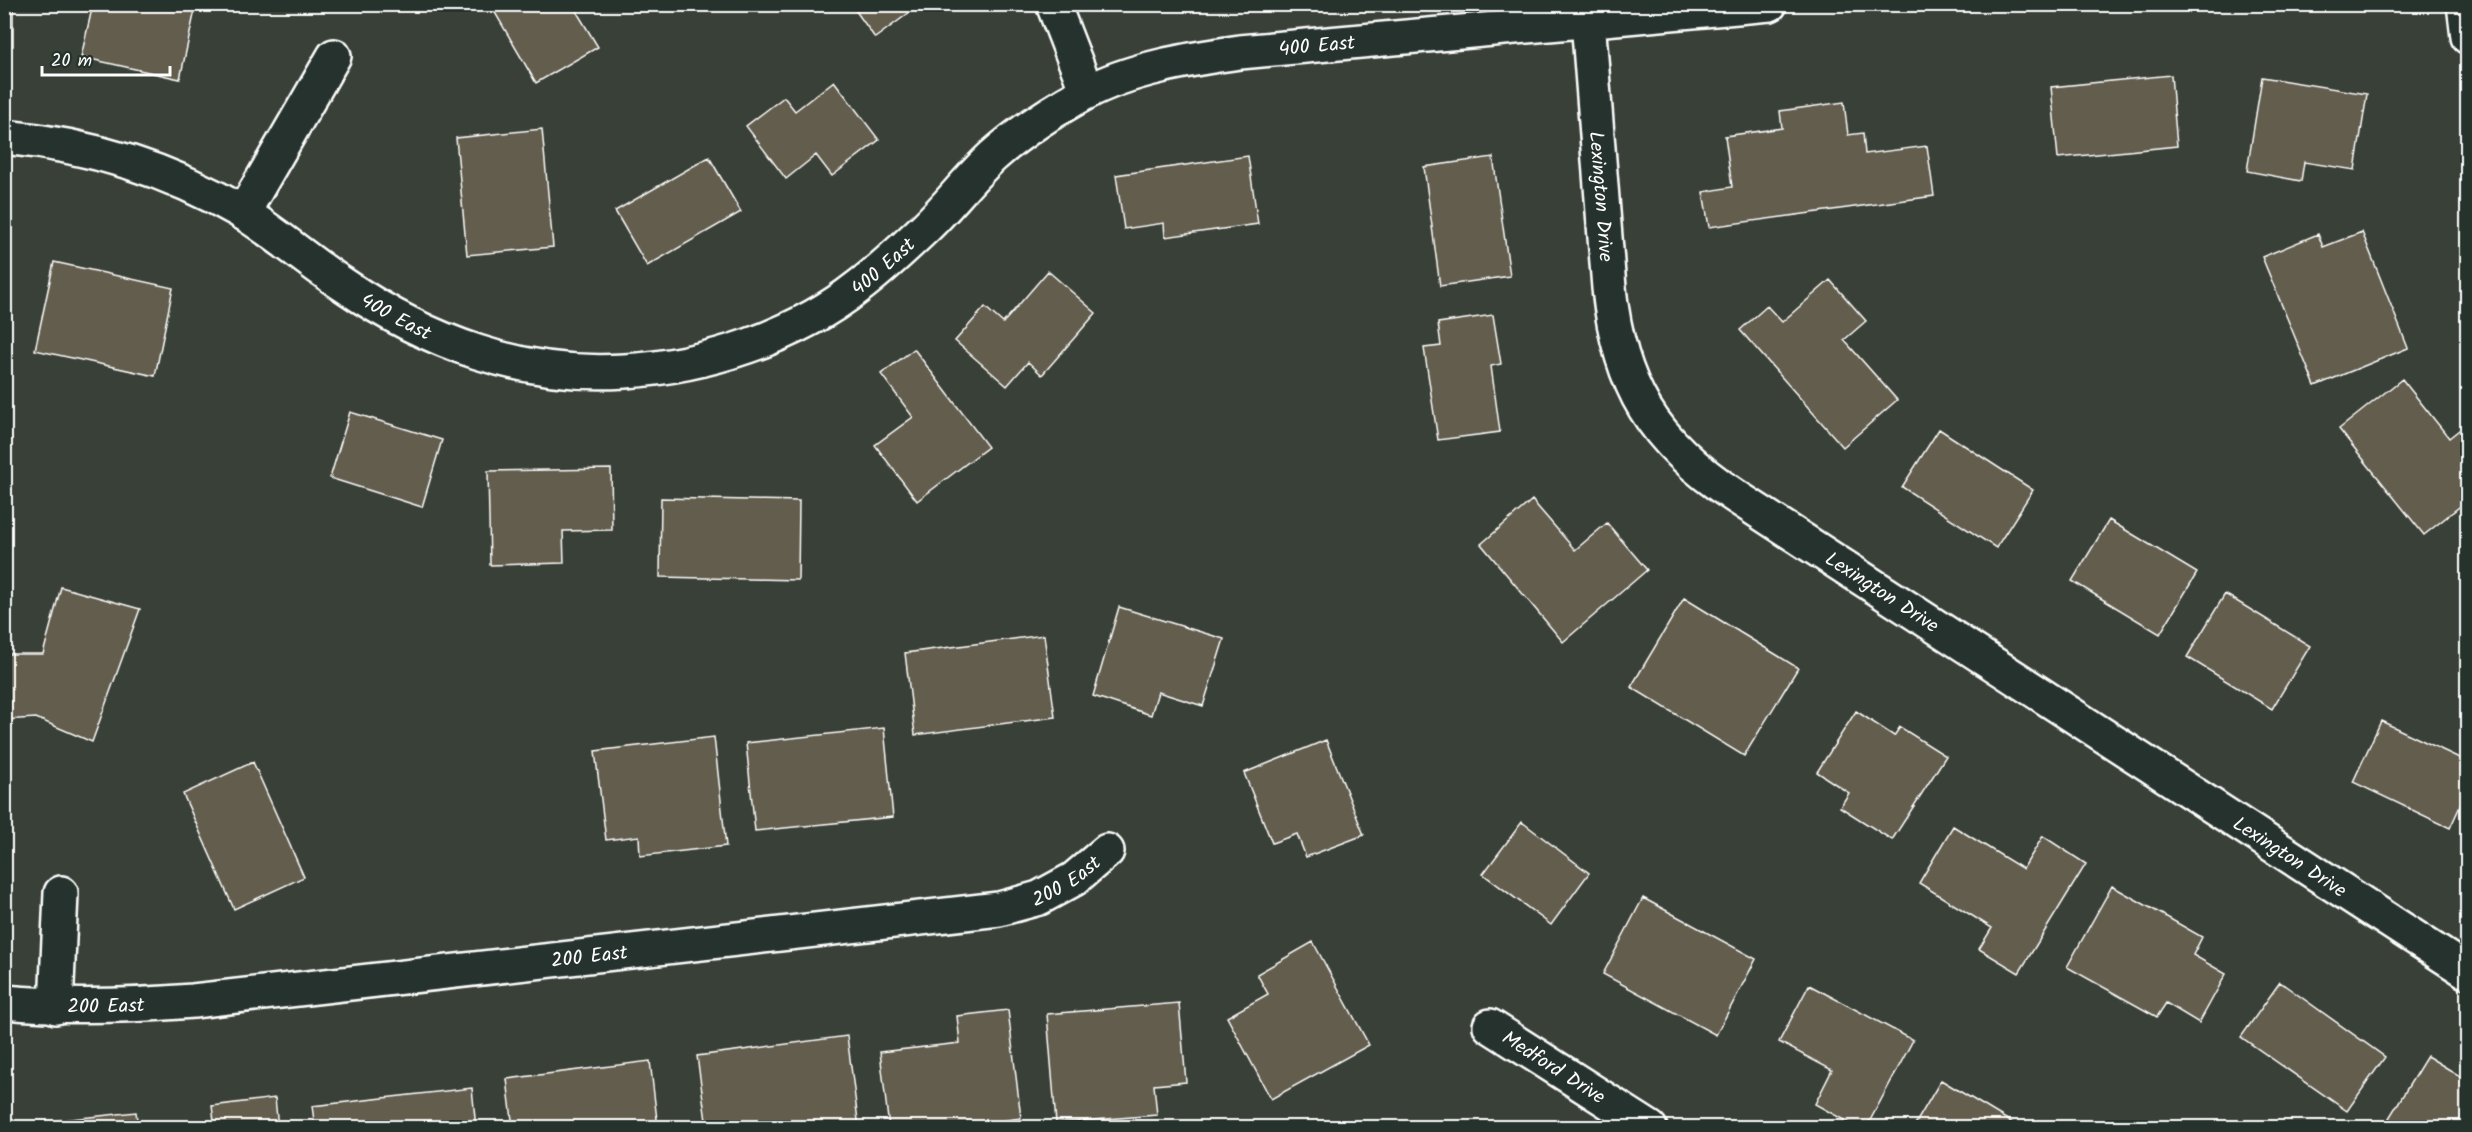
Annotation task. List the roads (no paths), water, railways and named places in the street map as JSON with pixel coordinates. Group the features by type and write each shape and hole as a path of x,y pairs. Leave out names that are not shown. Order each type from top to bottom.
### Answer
{"street":[{"path":"1053,4 1087,92"},
{"name":"400 East","path":"4,138 39,141 89,150 136,162 181,180 243,213 345,286 391,314 435,337 480,354 525,366 624,371 677,365 730,352 775,335 816,314 856,290 930,223 993,156 1087,92 1148,70 1200,58 1770,4"},
{"path":"2464,4 2468,37"},
{"name":"Lexington Drive","path":"1588,20 1612,319 1619,350 1630,381 1645,409 1663,435 1684,458 1735,496 2468,972"},
{"path":"243,213 334,56"},
{"name":"200 East","path":"4,1002 56,1007 145,1005 193,1001 999,909 1040,898 1074,879 1107,851"},
{"name":"200 East","path":"56,1007 61,893"},
{"name":"Medford Drive","path":"1490,1026 1650,1128"}]}
